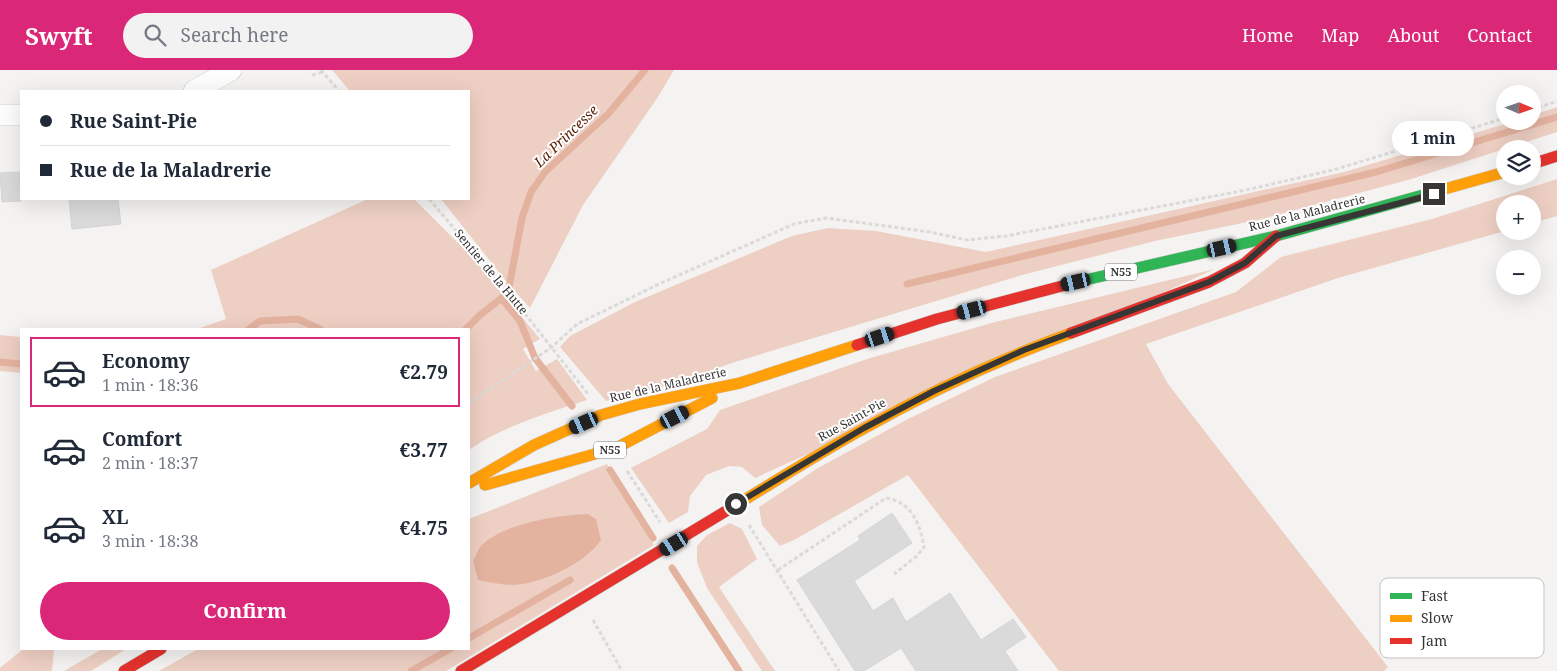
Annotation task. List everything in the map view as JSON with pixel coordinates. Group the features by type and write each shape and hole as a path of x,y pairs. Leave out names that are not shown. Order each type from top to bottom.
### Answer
{"main road":[{"path":"1541,161 1557,156"},
{"name":"Rue de la Maladrerie","path":"470,482 534,445 601,415 640,404 740,383 852,346 1058,286 1276,236 1496,175"},
{"name":"Rue Saint-Pie","path":"461,671 864,428 934,391 1024,350 1209,282 1245,263 1276,236"},
{"name":"Rue de la Maladrerie","path":"470,489 616,448 740,383"},
{"path":"124,671 159,650"}],"street":[{"path":"196,90 231,70"},
{"path":"0,115 20,115"}],"path":[{"path":"312,75 322,71 338,90"},
{"path":"1541,107 1557,101"},
{"path":"470,402 552,347 576,324 659,284 794,224 826,218 930,232 967,240 1006,236 1246,190 1333,170 1496,121"},
{"name":"Sentier de la Hutte","path":"430,200 501,283 552,347"},
{"path":"778,570 886,498 898,500 910,509 921,531 924,547 917,556 894,574"},
{"path":"736,504 839,671"},
{"path":"581,600 622,671"}],"shaded area":[{"path":"332,70 674,70 658,97 583,205 530,308 510,286 442,200 470,200 470,90 349,90"},
{"path":"1557,107 1557,132 1532,140 1496,140 1496,152 1408,180 1262,219 1155,241 1022,275 735,362 667,386 606,401 560,347 570,336 635,302 792,236 828,228 876,231 986,252 1344,172 1496,127 1496,130 1541,130 1541,112"},
{"path":"1557,179 1557,216 1541,221 1541,195 1507,195"},
{"path":"1496,199 1496,234 1338,278 1146,344 1168,384 1388,667 1384,671 1059,671 908,475 794,540 780,546 762,525 759,507 818,468 906,420 995,377 1236,292 1281,257 1432,219"},
{"path":"366,200 415,200 473,258 540,339 523,349 536,371 557,359 587,400 511,427 482,441 470,449 470,328 200,328 226,319 211,270"},
{"path":"1215,269 755,478 742,467 729,466 706,475 690,496 688,512 669,523 631,468 707,429 720,410 867,359 995,322"},
{"path":"0,335 20,337 20,373 0,371"},
{"path":"607,464 654,545 446,671 159,671 196,650 470,650 470,519"},
{"path":"588,514 596,519 601,540 585,557 574,564 562,571 524,584 509,585 478,580 473,561 481,546 493,537 533,521"},
{"path":"730,523 742,529 757,559 719,587 775,671 762,671 707,588 697,562 697,546 707,535"},
{"path":"22,650 54,650 52,671 0,671 0,668"},
{"path":"100,650 124,650 91,671 64,671"}],"building":[{"path":"20,172 21,201 2,202 0,173"},
{"path":"69,200 118,200 121,224 72,229"},
{"path":"892,513 912,543 854,581 873,611 893,598 906,622 950,593 981,640 1013,619 1026,637 1005,651 1018,671 916,671 901,648 864,671 855,671 797,580 860,540 858,536"}],"waterway":[{"name":"La Princesse","path":"467,328 508,293 522,218 531,192 545,172 608,114 645,70"},
{"path":"907,284 1376,172 1557,117"},
{"path":"502,299 520,321 535,358 572,406"},
{"name":"La Princesse","path":"250,328 260,321 298,319 318,328"},
{"name":"La Princesse","path":"0,362 20,364"},
{"path":"610,470 653,538"},
{"path":"672,568 739,671"},
{"path":"470,637 570,580"},
{"path":"411,671 448,650"}],"traffic: fast":[{"path":"1081,281 1276,236 1441,190"}],"traffic: slow":[{"path":"1441,190 1496,175"},
{"path":"731,508 831,447 915,401 966,376 1071,333"},
{"path":"470,482 534,445 601,415 640,404 740,383 857,345"},
{"path":"485,485 616,448 712,398"}],"traffic: jam":[{"path":"1541,161 1557,156"},
{"path":"1071,333 1209,282 1245,263 1276,236"},
{"path":"857,345 937,319 1081,281"},
{"path":"461,671 731,508"},
{"path":"124,671 159,650"}],"route":[{"path":"736,504 864,428 934,391 1024,350 1209,282 1245,263 1276,236 1434,194"}]}
